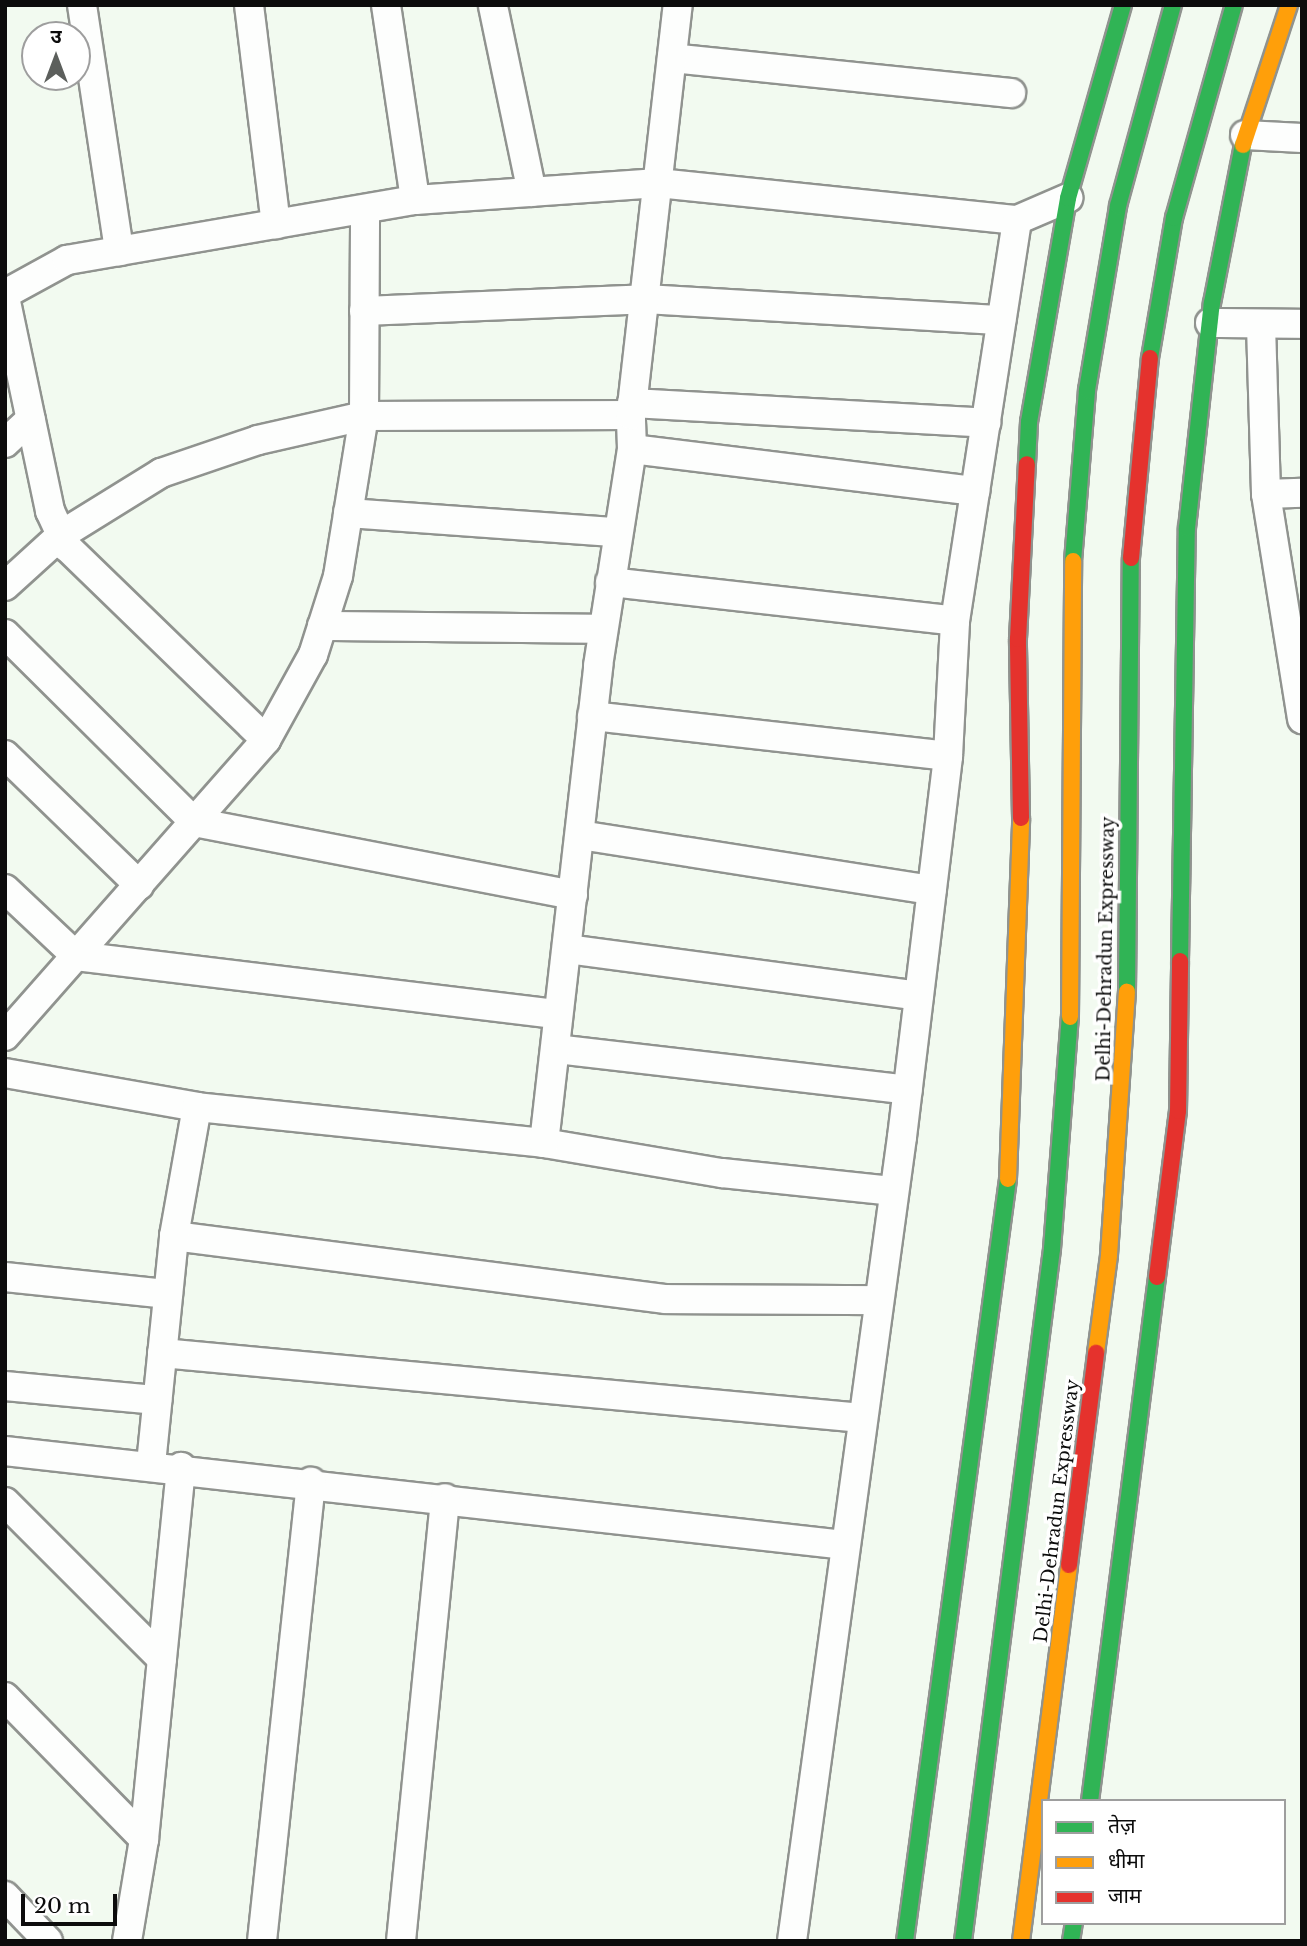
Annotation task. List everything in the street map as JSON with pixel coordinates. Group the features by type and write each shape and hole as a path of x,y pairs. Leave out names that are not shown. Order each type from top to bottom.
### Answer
{"main road":[{"path":"905,1941 1008,1181 1021,852 1018,639 1028,436 1068,198 1123,5"},
{"name":"Delhi-Dehradun Expressway","path":"963,1941 1052,1249 1069,1040 1072,575 1087,390 1118,206 1173,5"},
{"name":"Delhi-Dehradun Expressway","path":"1021,1941 1109,1255 1125,1055 1129,577 1144,396 1174,218 1234,5"},
{"path":"1090,1799 1178,1111 1187,528 1210,323 1245,135 1289,5"}],"street":[{"path":"82,5 119,251"},
{"path":"248,5 276,224"},
{"path":"386,5 415,200"},
{"path":"544,1143 603,629 616,532 632,449 631,409 678,5"},
{"path":"493,6 533,191"},
{"path":"672,58 1012,93"},
{"path":"1245,135 1302,138"},
{"path":"267,740 67,547 50,511 5,295 67,260 415,200 658,183 1017,220 1068,198"},
{"path":"8,1029 267,740 313,655 338,576 364,416 365,209"},
{"path":"792,1941 908,1090 948,756 955,621 1017,220"},
{"path":"364,311 645,299 1001,320"},
{"path":"1210,323 1302,324"},
{"path":"1261,325 1266,494 1302,719"},
{"path":"5,586 61,535 161,473 258,440 364,416 631,409 986,423"},
{"path":"5,443 31,419"},
{"path":"632,449 975,491"},
{"path":"1266,494 1302,493"},
{"path":"348,513 616,532"},
{"path":"610,582 955,621"},
{"path":"322,626 603,629"},
{"path":"5,634 194,822 573,895"},
{"path":"592,716 948,756"},
{"path":"5,755 139,885"},
{"path":"580,835 932,890"},
{"path":"5,889 76,956 558,1014"},
{"path":"567,950 919,996"},
{"path":"556,1049 908,1090"},
{"path":"5,1073 197,1107 544,1143 722,1173 894,1191"},
{"path":"151,1464 174,1236 197,1107"},
{"path":"174,1236 666,1299 879,1300"},
{"path":"5,1277 168,1294"},
{"path":"162,1353 862,1418"},
{"path":"5,1386 157,1400"},
{"path":"5,1451 181,1467 844,1545"},
{"path":"127,1941 144,1839 181,1467"},
{"path":"262,1941 311,1482"},
{"path":"401,1941 445,1498"},
{"path":"5,1502 162,1659"},
{"path":"5,1697 144,1839"},
{"path":"5,1896 48,1941"}],"traffic: fast":[{"path":"1027,464 1029,422 1068,198 1123,5"},
{"path":"1073,561 1087,390 1118,206 1173,5"},
{"path":"1150,358 1174,218 1234,5"},
{"path":"1180,961 1187,528 1212,303 1243,145"},
{"path":"1127,992 1131,558"},
{"path":"963,1941 1052,1249 1070,1017"},
{"path":"905,1941 1008,1179"},
{"path":"1090,1799 1157,1277"},
{"path":"1071,1941 1074,1925"}],"traffic: slow":[{"path":"1243,145 1289,5"},
{"path":"1070,1017 1073,561"},
{"path":"1008,1179 1021,818"},
{"path":"1096,1353 1109,1255 1127,992"},
{"path":"1021,1941 1069,1565"}],"traffic: jam":[{"path":"1131,558 1150,358"},
{"path":"1021,818 1018,639 1027,464"},
{"path":"1157,1277 1178,1111 1180,961"},
{"path":"1069,1565 1096,1353"}]}
